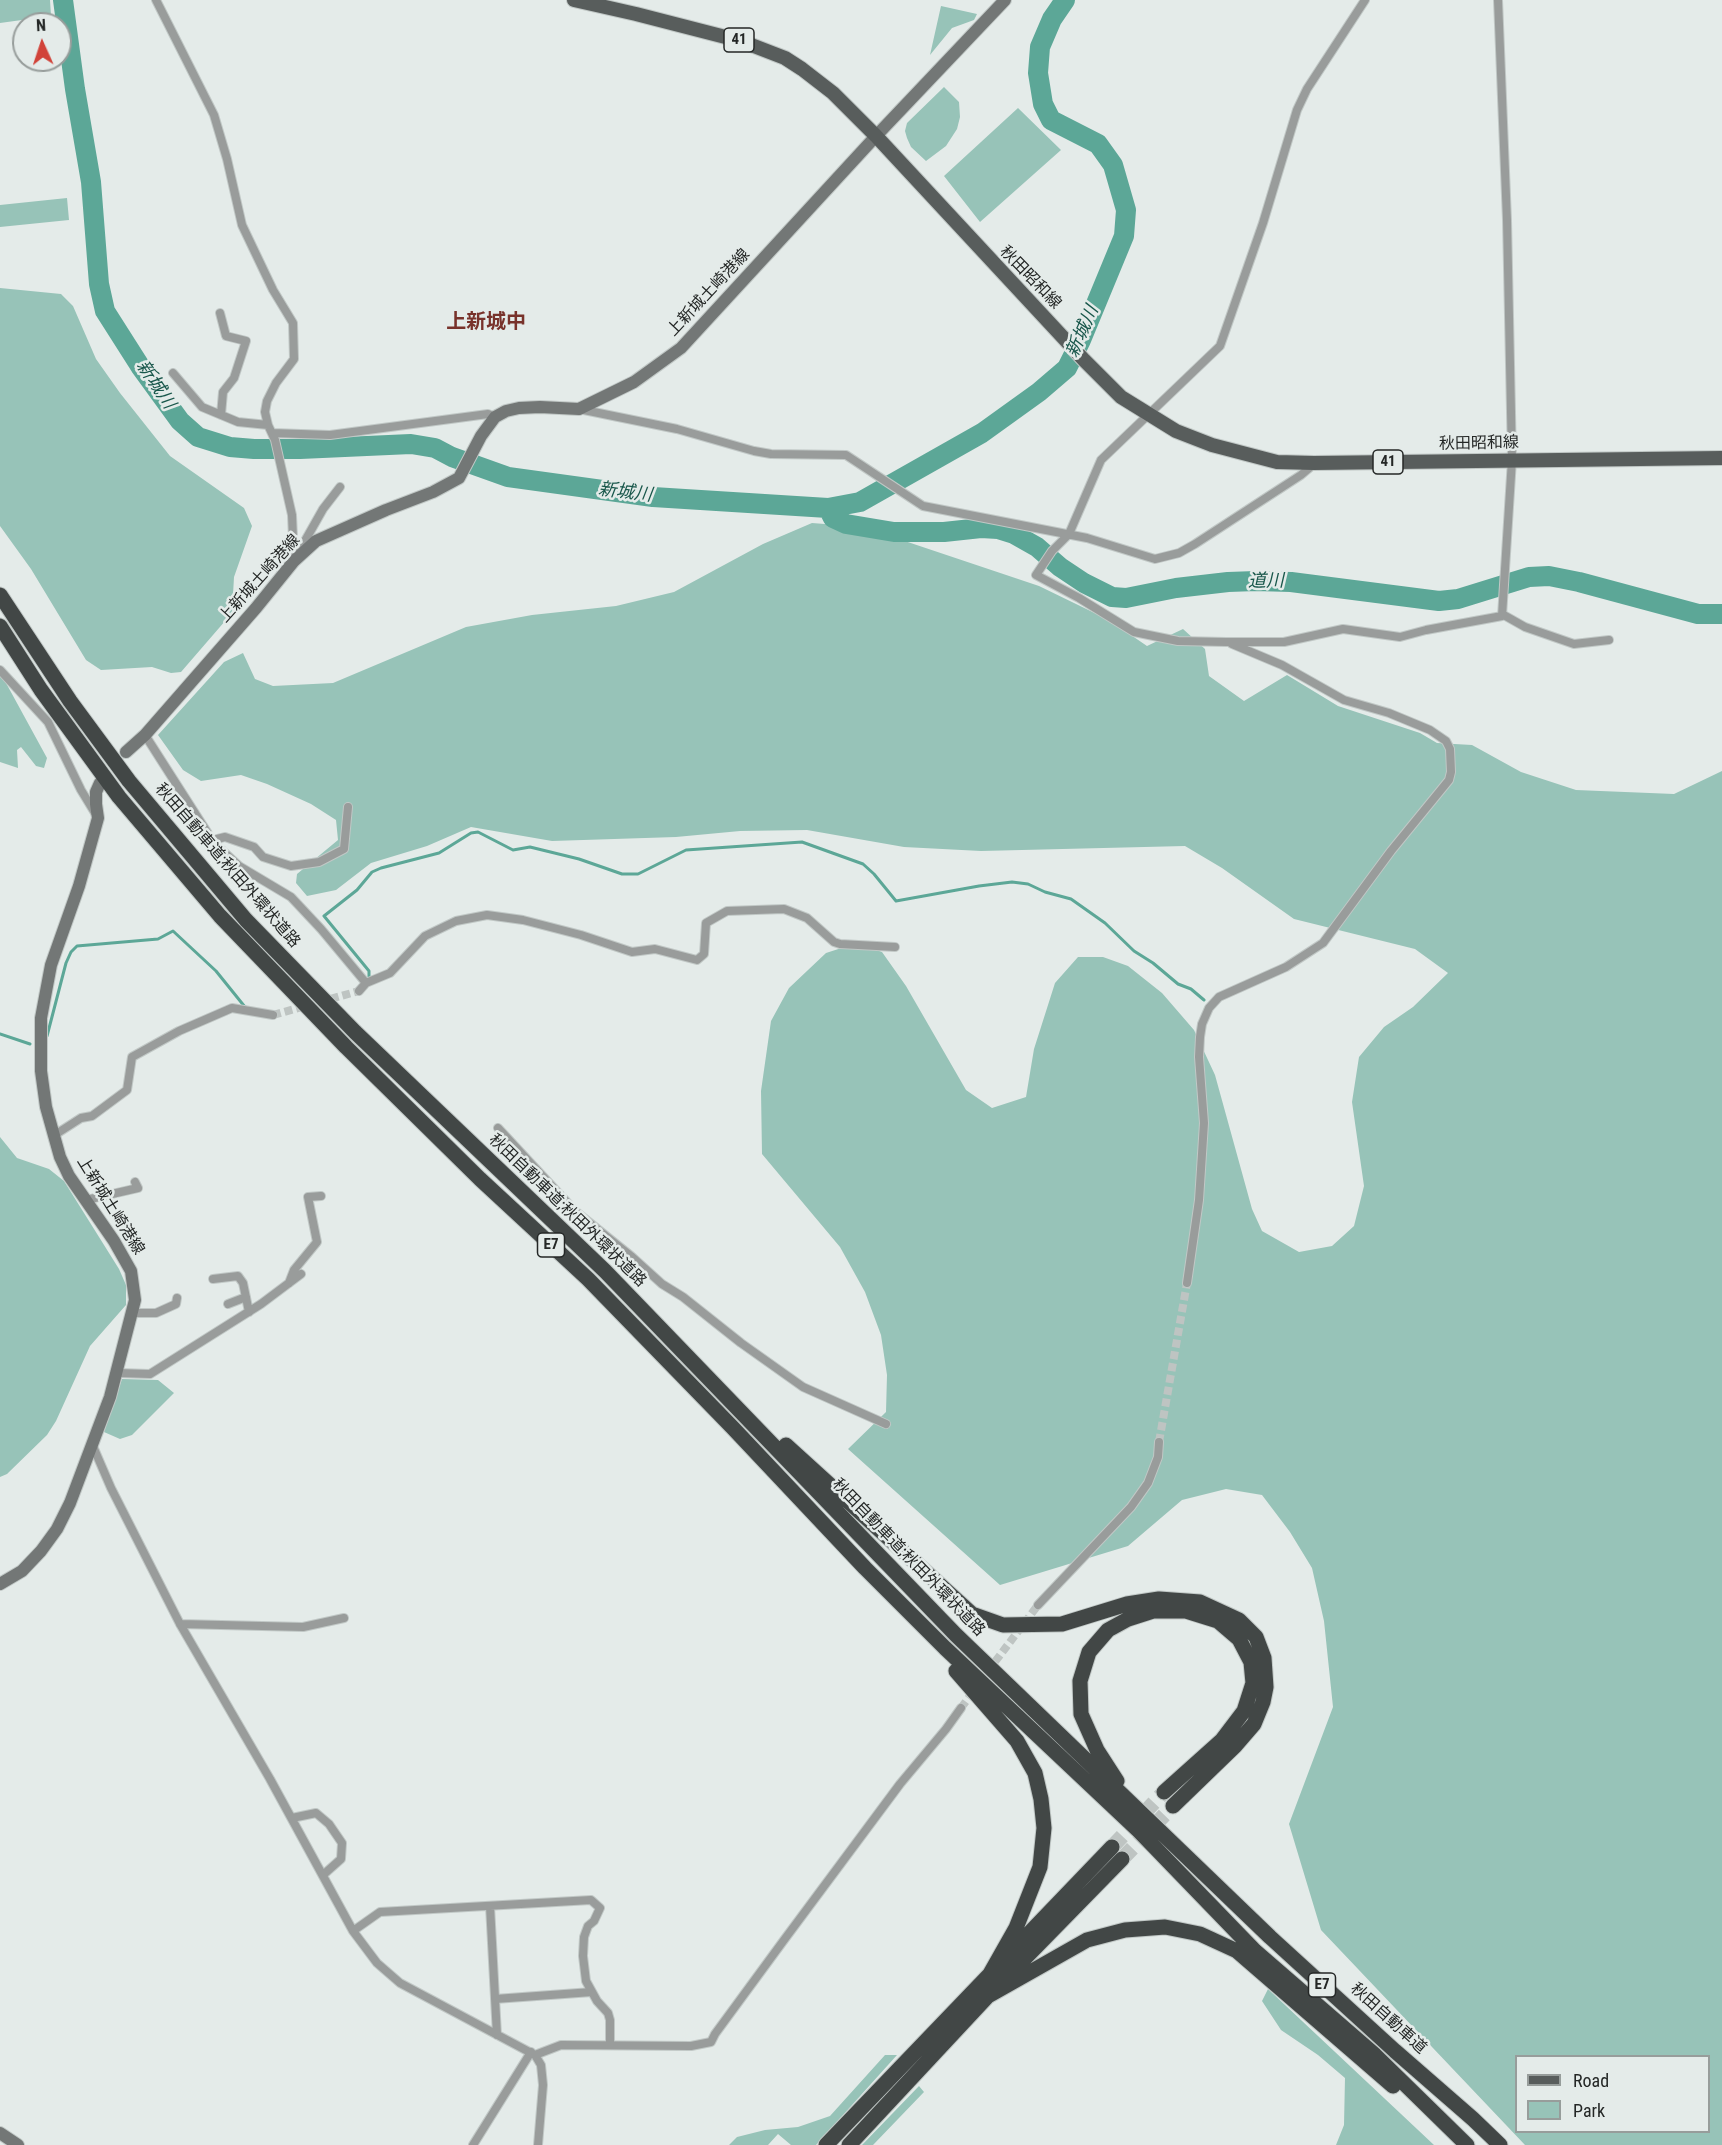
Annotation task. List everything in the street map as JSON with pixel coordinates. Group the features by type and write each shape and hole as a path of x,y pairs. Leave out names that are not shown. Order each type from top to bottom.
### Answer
{"highway":[{"name":"秋田自動車道;秋田外環状道路","path":"0,594 70,701 129,781 246,920 356,1032 676,1343 956,1635 1132,1803 1144,1826"},
{"name":"E7","path":"0,626 41,690 119,797 220,916 346,1047 480,1179 588,1280 945,1648 1144,1826 1256,1952 1375,2055 1467,2145"},
{"path":"676,1343 972,1614 1003,1625 1062,1624 1127,1604 1159,1599 1200,1602 1239,1620 1256,1637 1264,1658 1266,1687 1263,1702 1254,1724 1235,1746 1173,1806"},
{"path":"865,1568 1004,1725 1017,1741 1035,1773 1044,1828 1040,1866 1016,1928 987,1988"},
{"path":"1132,1803 1097,1750 1081,1714 1080,1681 1089,1652 1108,1630 1128,1619 1153,1611 1186,1611 1218,1621 1239,1639 1251,1662 1253,1683 1244,1711 1222,1740 1164,1792"},
{"name":"秋田自動車道","path":"1144,1826 1500,2145"},
{"path":"849,2145 1112,1846"},
{"path":"826,2145 1122,1859"},
{"path":"987,1988 1087,1940 1125,1930 1165,1927 1200,1934 1237,1951 1460,2145"}],"main road":[{"name":"秋田昭和線","path":"574,0 741,41 785,58 802,69 833,93 876,136 1121,397 1176,431 1212,445 1277,462 1722,458"},
{"name":"上新城土崎港線","path":"126,752 145,735 294,561 316,541 433,492 459,478 481,436 495,417 506,411 519,408 579,409 634,382 681,348 1005,0"},
{"name":"上新城土崎港線","path":"0,1584 22,1571 41,1551 57,1529 70,1503 118,1373 135,1300 131,1271 114,1241 69,1176 53,1136 41,1071 41,1018 51,965 79,886 98,818 96,792 100,783"},
{"path":"0,2133 18,2145"}],"street":[{"path":"156,0 214,114 242,225 273,290 293,323 294,359 276,383 267,401 265,412 280,462 292,515 294,561"},
{"path":"1365,0 1307,89 1297,110 1263,223 1220,346 1101,460 1069,534 1052,551 1036,575 1134,632 1178,641 1284,642 1343,629 1400,637 1502,616 1502,614"},
{"path":"1498,0 1507,220 1512,460 1502,614"},
{"path":"220,313 226,336 246,340 234,378 223,392 221,415"},
{"path":"173,373 202,407 272,433 330,435 488,414 495,417"},
{"path":"579,409 677,429 771,454 846,455 923,506 1069,534 1146,557 1164,558 1179,553 1301,475 1314,463"},
{"path":"294,561 323,509 340,487"},
{"path":"1502,614 1525,627 1574,644 1609,640"},
{"path":"1188,1282 1199,1200 1204,1123 1199,1057 1200,1037 1202,1024 1209,1008 1219,997 1286,967 1323,943 1391,851 1449,780 1451,772 1450,749 1446,741 1430,730 1389,713 1344,700 1282,664 1226,642"},
{"path":"0,670 48,722 81,790 98,818"},
{"path":"145,735 213,840 239,866 291,897 366,983"},
{"path":"213,840 225,837 254,847 263,857 291,866 319,862 344,849 348,807"},
{"path":"359,991 366,983 390,973 425,936 456,921 487,915 523,920 581,935 632,952 655,949 697,960 704,954 706,923 727,911 784,909 807,918 834,942 895,947"},
{"path":"53,1136 81,1118 92,1116 127,1090 132,1057 179,1031 232,1008 273,1015"},
{"path":"498,1128 575,1211 662,1284 683,1297 741,1343 803,1387 886,1424"},
{"path":"86,1200 138,1188 135,1182"},
{"path":"289,1284 294,1270 317,1242 308,1197 321,1196"},
{"path":"118,1373 150,1374 249,1311 301,1274"},
{"path":"213,1280 238,1276 243,1283 249,1311"},
{"path":"228,1304 246,1297"},
{"path":"133,1313 156,1313 176,1304 177,1298"},
{"path":"1038,1605 1078,1560 1088,1553 1131,1507 1143,1491 1158,1457 1160,1442"},
{"path":"92,1444 111,1488 180,1624 292,1818 353,1930 377,1963 399,1983 533,2054 541,2065 543,2085 538,2145"},
{"path":"180,1624 303,1627 345,1618"},
{"path":"473,2145 533,2054 561,2045 691,2046 711,2042 783,1940 893,1793 961,1708"},
{"path":"292,1818 316,1813 329,1824 342,1843 341,1859 323,1875"},
{"path":"353,1930 380,1912 591,1900 600,1908 594,1921 588,1926 584,1937 583,1956 586,1981 610,2020 610,2044"},
{"path":"490,1906 496,2035"},
{"path":"495,1999 592,1992"}],"green space":[{"path":"0,0 50,0 51,12 12,12 12,21 0,23"},
{"path":"941,6 977,14 974,20 952,28 930,55"},
{"path":"944,87 959,102 960,117 957,129 946,146 926,161 911,147 905,131 907,123"},
{"path":"1018,108 1061,150 980,222 944,176"},
{"path":"67,198 69,220 0,227 0,205"},
{"path":"0,288 61,294 73,306 96,359 170,456 244,508 252,526 234,577 232,613 181,672 171,673 152,667 101,670 86,660 31,569 0,526"},
{"path":"812,523 863,527 1039,586 1109,620 1147,646 1183,629 1205,649 1209,676 1244,701 1287,675 1338,706 1420,733 1437,743 1472,745 1521,772 1576,790 1674,794 1722,771 1722,2145 1525,2145 1321,1930 1289,1824 1333,1707 1324,1621 1312,1568 1290,1532 1262,1495 1226,1489 1182,1500 1128,1546 1000,1585 848,1449 886,1412 887,1375 881,1335 865,1292 840,1247 762,1154 761,1091 771,1021 789,988 826,953 857,943 882,952 906,986 966,1090 992,1108 1026,1097 1034,1049 1055,983 1078,957 1103,957 1128,966 1162,993 1194,1030 1215,1075 1252,1209 1262,1231 1299,1252 1332,1246 1354,1226 1364,1186 1352,1102 1359,1057 1384,1027 1413,1007 1448,973 1415,949 1294,919 1222,868 1185,846 981,851 904,847 807,830 740,831 676,837 552,841 471,827 427,846 371,863 336,890 307,896 296,883 297,874 338,840 336,820 311,804 241,775 201,781 183,770 158,735 224,662 243,653 255,679 273,686 333,683 466,627 532,615 616,606 674,592 763,544"},
{"path":"0,672 47,758 44,768 36,766 21,747 17,750 18,768 0,762"},
{"path":"0,1137 17,1158 49,1169 64,1181 119,1269 126,1285 126,1305 90,1346 56,1421 47,1435 7,1474 0,1477"},
{"path":"122,1379 158,1380 174,1393 132,1435 120,1439 104,1432"},
{"path":"1268,1989 1434,2145 1336,2145 1344,2125 1345,2078 1318,2055 1281,2030 1262,2001"},
{"path":"885,2055 897,2055 816,2145 791,2145 778,2134 768,2145 729,2145 737,2137 765,2130 798,2127 830,2116"},
{"path":"919,2086 924,2092 873,2145 862,2145"}],"waterway":[{"name":"新城川","path":"63,0 91,182 99,284 105,311 140,366 180,421 198,437 230,447 254,449 411,444 435,448 452,457 508,477 653,497 828,508 860,502 982,433 1039,392 1067,368 1081,340 1124,236 1126,210 1113,165 1098,144 1051,120 1043,104 1038,73 1040,47 1052,19 1065,0"},
{"name":"道川","path":"828,508 833,518 846,524 894,532 944,532 981,528 998,529 1014,534 1037,547 1060,567 1084,583 1112,597 1126,598 1176,588 1256,581 1291,582 1439,601 1458,599 1529,577 1549,576 1698,614 1722,614"},
{"path":"369,977 369,971 324,916 357,890 372,872 439,853 471,833 478,832 513,850 530,847 579,859 622,874 638,874 686,850 802,842 863,864 896,901 979,886 1012,882 1028,884 1045,892 1071,899 1105,923 1134,951 1153,963 1178,984 1191,989 1204,1000"},
{"path":"47,1036 66,963 77,946 158,939 173,931 216,971 248,1008"},
{"path":"0,1034 30,1044"}],"tunnel":[{"path":"273,1015 359,991"},
{"path":"1159,1442 1187,1283"},
{"path":"988,1671 1038,1605"},
{"path":"961,1708 975,1689"},
{"path":"1112,1847 1164,1792"},
{"path":"1122,1859 1173,1806"}],"district":[{"name":"上新城中","path":"486,323"}]}
